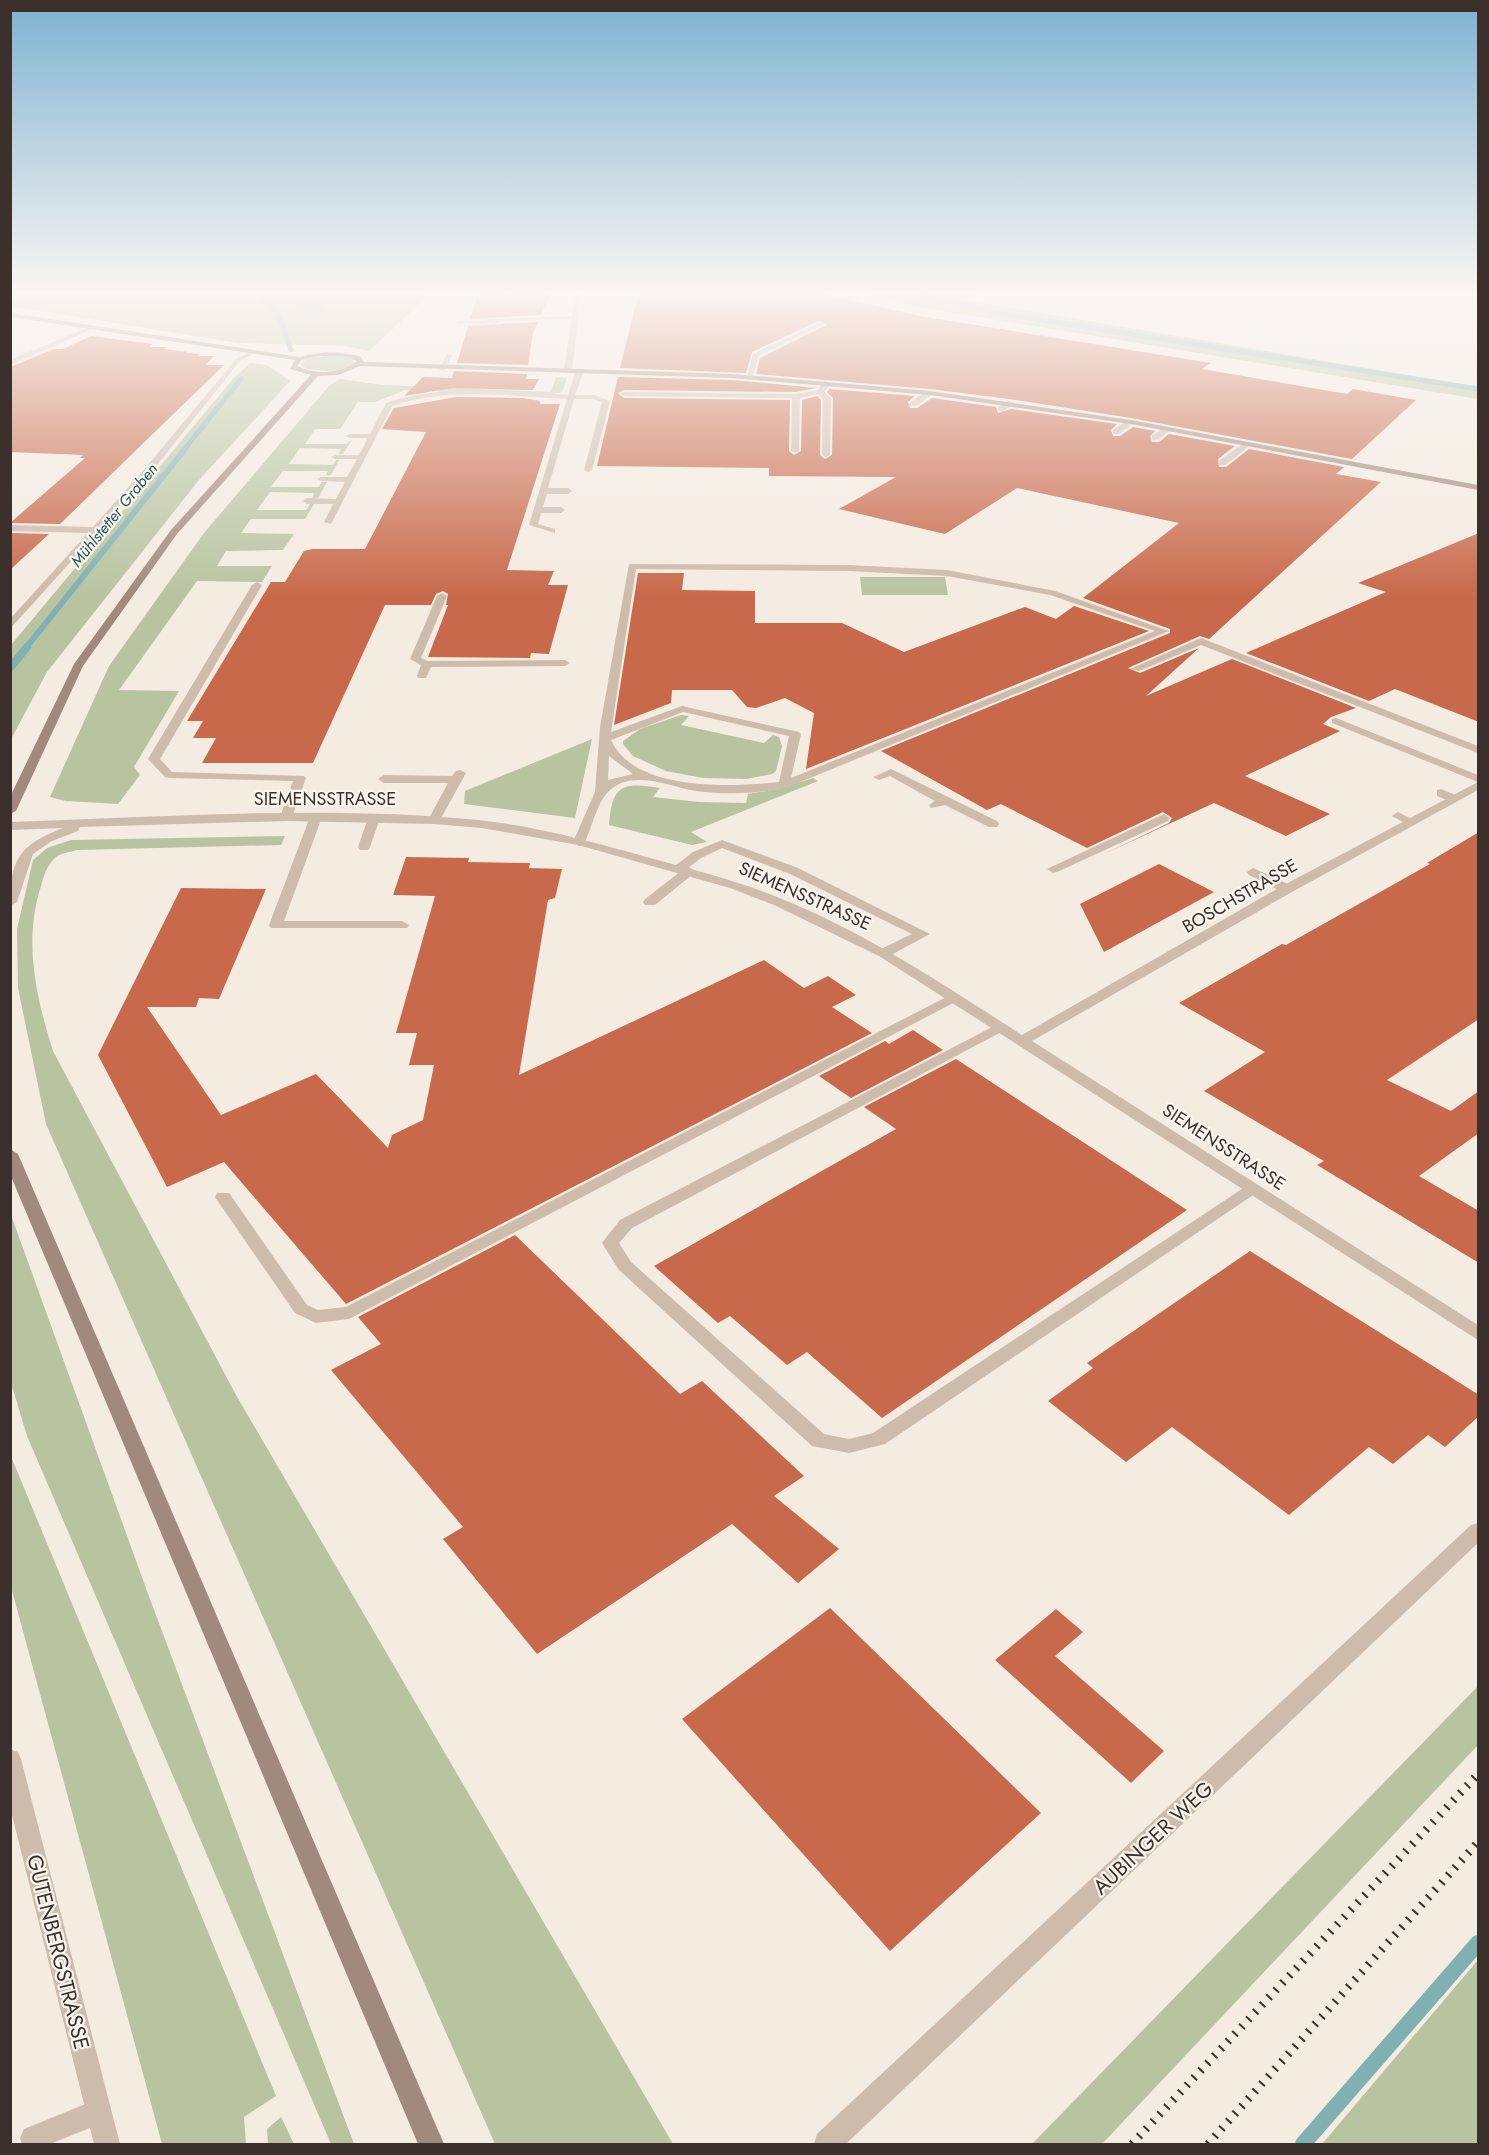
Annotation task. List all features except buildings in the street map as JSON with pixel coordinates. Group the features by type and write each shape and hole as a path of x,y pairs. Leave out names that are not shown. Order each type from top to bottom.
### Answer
{"street":[{"path":"10,626 146,473 209,396"},
{"path":"10,811 78,666 174,532 296,396"},
{"path":"328,522 389,405 418,396"},
{"path":"520,396 594,397 606,401 588,470"},
{"path":"759,396 799,396"},
{"path":"795,451 796,396"},
{"path":"824,396 827,398 826,455"},
{"path":"912,404 926,396"},
{"path":"951,396 1131,422 1479,488"},
{"path":"552,531 533,525 571,397"},
{"path":"1001,409 1011,403"},
{"path":"1116,432 1131,422"},
{"path":"1155,438 1167,429"},
{"path":"350,436 373,436"},
{"path":"1222,463 1248,444"},
{"path":"335,457 362,457"},
{"path":"321,479 350,480"},
{"path":"544,491 568,491"},
{"path":"307,501 339,502"},
{"path":"538,510 561,510"},
{"path":"10,528 93,530"},
{"path":"579,842 601,792 605,738 632,566 915,570 976,577 1076,600 1164,631 784,785 737,790 696,787 650,777 632,777 613,782 601,792"},
{"path":"257,585 154,759 169,775 300,778 286,817"},
{"path":"442,596 415,659 427,664 565,663"},
{"path":"1135,669 1201,641 1479,750"},
{"path":"422,676 427,664"},
{"path":"492,676 496,664"},
{"path":"605,738 682,709 795,734 784,785"},
{"path":"1336,721 1479,779"},
{"path":"605,738 609,750 617,759 650,777"},
{"path":"879,777 891,772 940,803 993,825"},
{"path":"384,779 458,776 434,820"},
{"name":"BOSCHSTRASSE","path":"1022,1041 1404,819 1454,799 1479,786"},
{"path":"1441,793 1454,799"},
{"name":"SIEMENSSTRASSE","path":"10,826 286,817 434,820 482,824 579,842 685,869 779,902 884,953 1479,1333"},
{"path":"316,817 276,925 402,925"},
{"path":"364,847 374,818"},
{"path":"1053,869 1164,818"},
{"path":"10,902 27,852 48,838 71,829 109,824"},
{"path":"650,902 697,855 722,844 794,871 923,934 884,953"},
{"path":"1253,872 1287,889"},
{"path":"223,1197 301,1309 316,1317 349,1313 954,997"},
{"path":"1000,1027 626,1224 610,1243 625,1266 819,1441 849,1446 878,1439 1254,1189"},
{"path":"10,1154 431,2145"},
{"name":"AUBINGER WEG","path":"827,2145 1479,1531"},
{"name":"GUTENBERGSTRASSE","path":"10,1759 107,2145"},
{"path":"33,2138 98,2112"}],"green space":[{"path":"219,396 277,396 199,480 47,672 11,739 11,645"},
{"path":"321,396 391,396 375,402 358,402 340,429 315,429 305,444 346,444 352,440 343,454 339,454 341,449 300,448 289,464 333,465 336,460 339,460 331,475 326,475 328,471 283,471 271,487 319,487 322,482 327,482 318,498 313,498 314,493 270,492 257,510 306,510 310,504 314,504 305,519 251,519 241,533 294,534 283,550 226,551 217,566 272,566 262,582 197,581 119,690 179,691 134,767 140,775 118,804 66,801 50,797 109,666 204,533"},
{"path":"1457,396 1478,396 1478,399"},
{"path":"860,577 945,577 948,595 862,595"},
{"path":"681,715 689,716 681,725 764,743 773,735 779,737 782,746 776,771 772,774 746,779 703,778 666,771 633,756 623,744 623,741 640,729"},
{"path":"592,739 575,818 464,804 465,791"},
{"path":"813,778 818,781 691,832 707,842 692,845 609,825 610,812 616,794 628,787 660,788 653,797 699,802 746,803 748,794 778,789"},
{"path":"285,836 281,845 77,850 56,857 43,878 33,927 34,969 47,1031 53,1051 236,1395 673,2144 495,2144 46,1124 18,988 17,929 33,860 47,848 71,840"},
{"path":"11,1215 147,1591 354,2144 331,2144 27,1436 11,1383"},
{"path":"10,1454 276,2096 244,2117 246,2144 162,2144 11,1587"},
{"path":"1478,1686 1478,1745 1102,2144 1032,2144"},
{"path":"1478,1960 1478,2144 1322,2144"},
{"path":"281,2117 294,2144 268,2144 267,2129"}],"waterway":[{"name":"Mühlstetter Graben","path":"183,451 228,396"},
{"name":"Mühlstetter Graben","path":"25,649 185,449"},
{"name":"Mühlstetter Graben","path":"10,668 27,647"},
{"path":"1303,2144 1478,1943"}],"railway":[{"path":"1132,2144 1478,1774"},
{"path":"1208,2144 1478,1842"}]}
